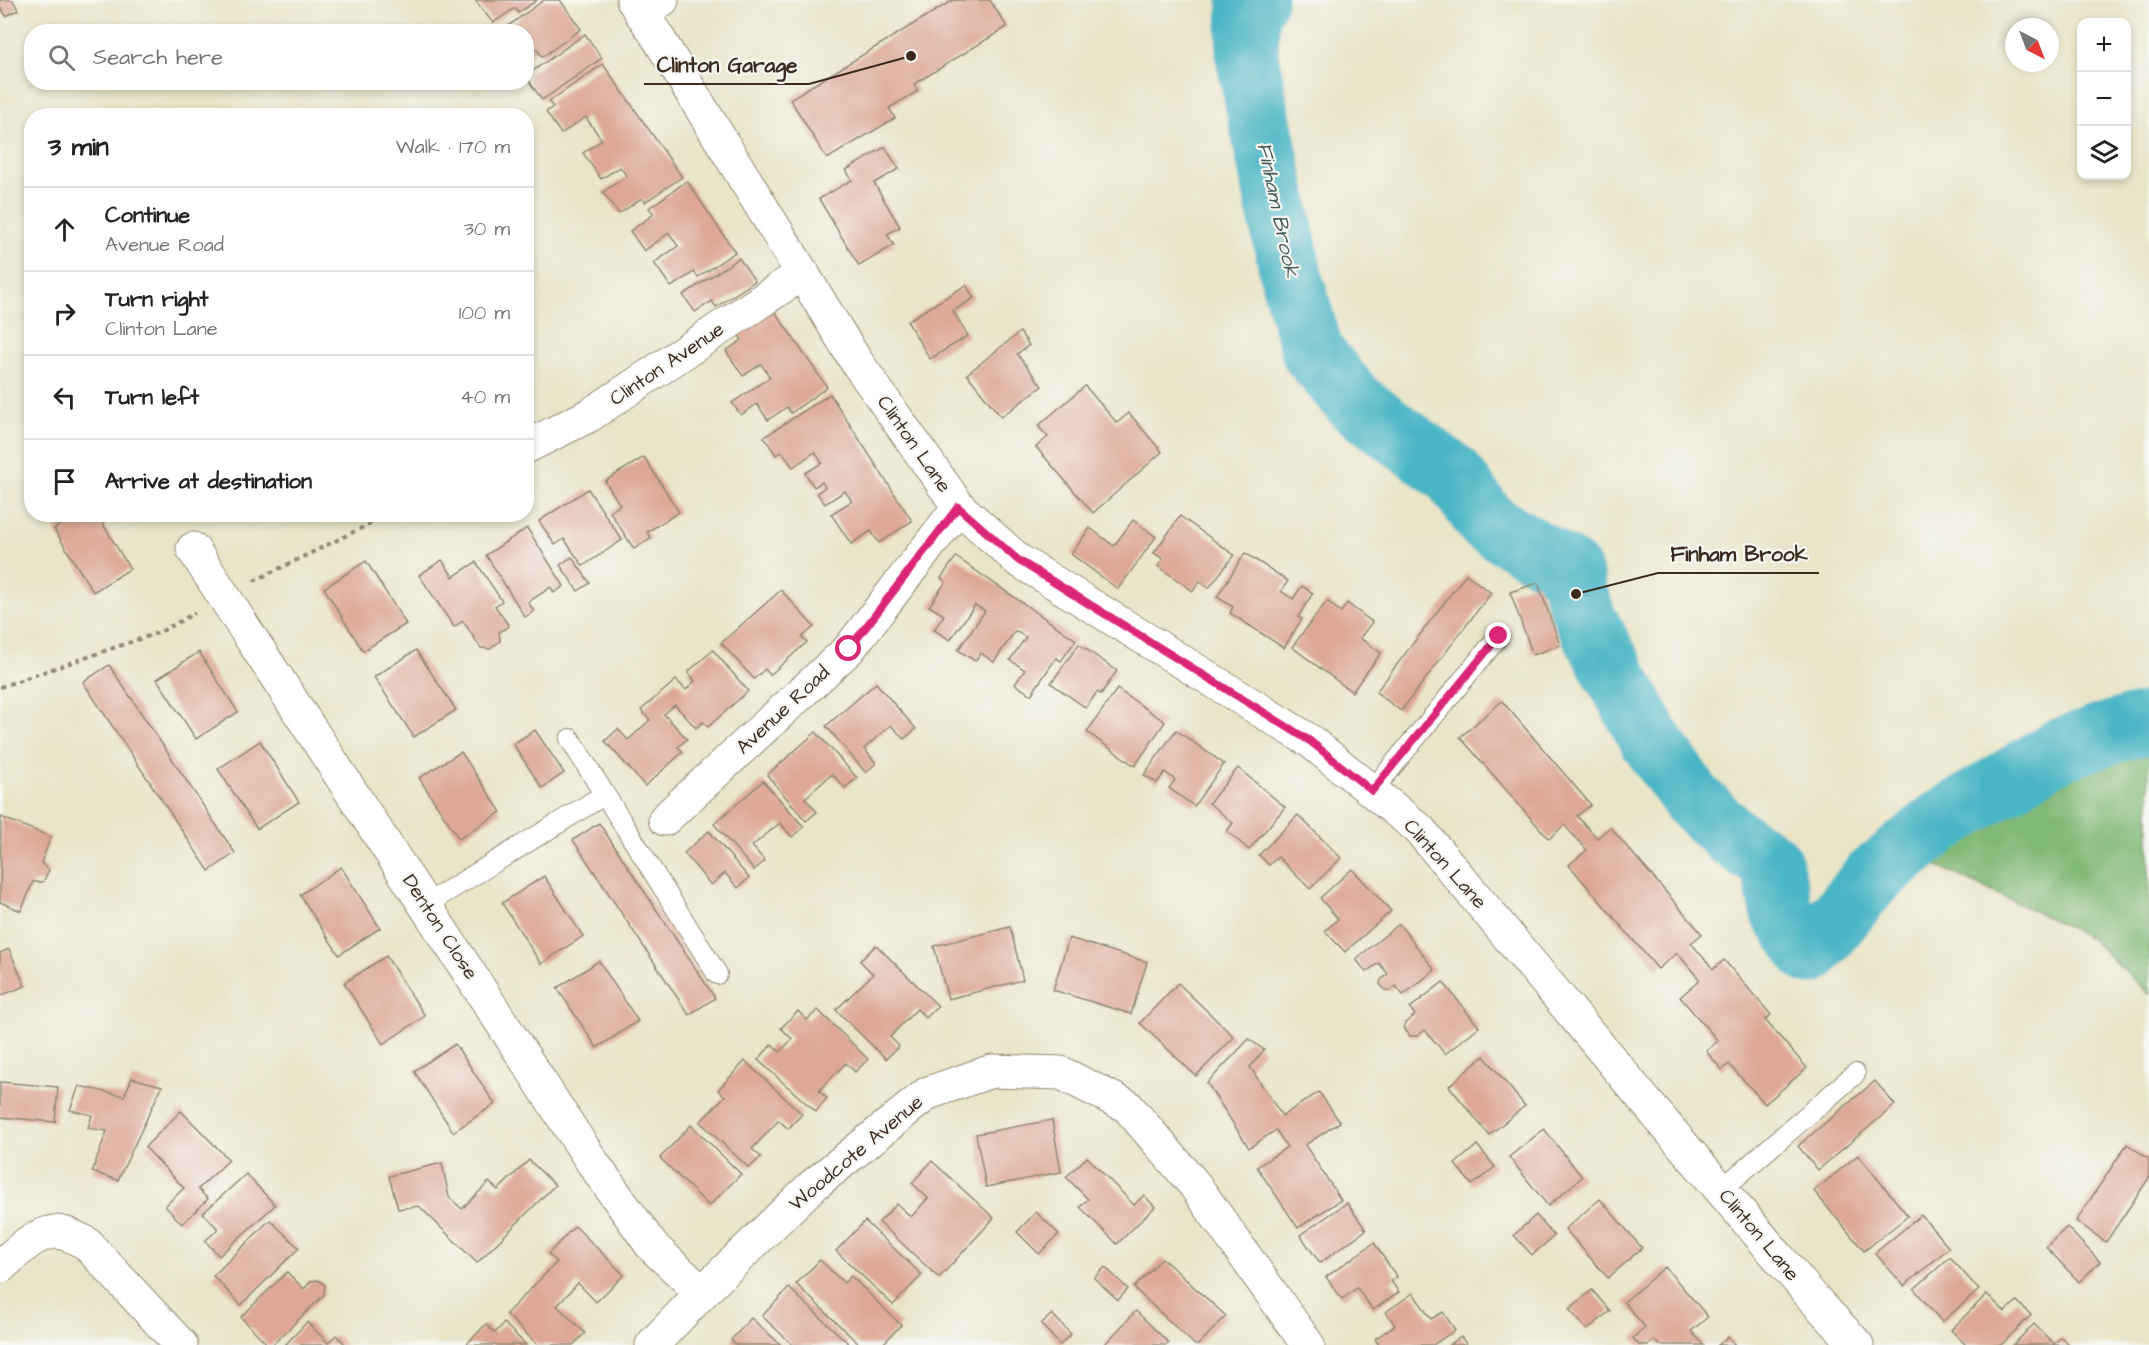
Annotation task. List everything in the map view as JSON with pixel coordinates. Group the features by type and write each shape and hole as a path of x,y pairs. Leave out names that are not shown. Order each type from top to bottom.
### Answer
{"street":[{"name":"Clinton Lane","path":"645,4 856,361 958,507 1018,560 1310,741 1419,830 1721,1190 1814,1299 1857,1345"},
{"name":"Clinton Avenue","path":"534,443 590,415 803,273"},
{"name":"Avenue Road","path":"665,819 849,649 958,507"},
{"name":"Denton Close","path":"193,549 593,1163 652,1246 702,1293"},
{"name":"Woodcote Avenue","path":"651,1345 811,1187 928,1093 992,1071 1061,1073 1127,1106 1194,1184 1303,1343"},
{"path":"0,1267 23,1246 38,1238 54,1232 66,1234 86,1243 181,1345"}],"lane":[{"path":"1372,791 1499,636"},
{"path":"570,740 717,974"},
{"path":"426,905 604,795"},
{"path":"1721,1190 1855,1074"}],"green space":[{"path":"2149,723 2149,994 2089,937 1906,851 1940,822 2059,750 2122,729"}],"building":[{"path":"0,0 13,0 18,10 6,16 0,6"},
{"path":"475,0 537,0 518,13 515,8 493,23"},
{"path":"544,0 560,0 581,29 542,57 537,49 534,51 534,24 511,24"},
{"path":"953,0 990,0 1007,27 914,84 918,91 889,108 895,118 827,159 790,99"},
{"path":"585,34 602,58 542,100 534,88 534,70"},
{"path":"603,64 682,177 645,202 642,198 619,214 603,192 627,176 620,167 601,179 583,153 602,140 586,117 561,134 546,112 553,107 549,102"},
{"path":"885,147 899,169 874,183 900,227 887,234 894,245 859,266 819,199 852,180 846,170"},
{"path":"687,181 735,252 698,277 694,272 671,287 654,263 678,246 669,233 644,251 630,231 654,214 649,208"},
{"path":"739,258 755,281 716,307 712,301 695,312 683,295"},
{"path":"966,285 974,298 953,311 968,336 930,359 907,321"},
{"path":"771,306 827,387 791,413 787,407 768,420 757,404 741,415 732,403 770,377 761,364 743,376 726,351 742,340 736,331"},
{"path":"1020,332 1029,345 1017,354 1042,386 1001,417 967,374"},
{"path":"1085,386 1117,423 1129,413 1162,452 1093,513 1036,447 1048,437 1038,426"},
{"path":"830,394 912,521 879,543 871,531 851,544 831,514 852,501 845,491 825,504 817,493 825,487 822,482 814,487 805,473 822,463 815,452 793,467 782,452 776,455 764,437"},
{"path":"644,457 679,512 647,532 651,538 634,549 610,512 620,505 605,481"},
{"path":"588,489 622,540 583,566 564,539 555,545 539,521"},
{"path":"1180,516 1234,555 1209,588 1200,581 1193,591 1158,566 1163,559 1154,553"},
{"path":"1133,520 1156,537 1118,589 1071,554 1090,528 1114,546"},
{"path":"65,522 102,522 130,569 93,592 54,529"},
{"path":"527,528 564,586 554,593 551,587 528,602 534,611 525,617 486,555"},
{"path":"1245,553 1288,581 1281,591 1293,599 1302,586 1313,593 1298,617 1302,619 1284,648 1230,613 1233,607 1217,597"},
{"path":"572,557 590,583 578,591 560,565"},
{"path":"956,557 1076,640 1061,661 1056,658 1031,695 1015,684 1025,670 1010,660 1026,637 1015,631 994,662 981,653 975,661 958,650 985,611 975,605 950,640 934,630 944,615 929,606 946,582 941,578"},
{"path":"442,560 453,577 476,562 502,601 495,606 509,626 499,632 500,641 490,649 481,648 463,621 454,627 419,575"},
{"path":"366,561 406,624 363,651 324,588"},
{"path":"1466,574 1491,593 1401,711 1376,692"},
{"path":"1538,583 1560,645 1533,655 1510,592"},
{"path":"781,590 814,627 802,637 807,642 770,675 765,669 754,679 721,643"},
{"path":"1327,601 1341,612 1347,603 1372,622 1360,638 1381,653 1352,692 1292,647"},
{"path":"1079,644 1117,671 1101,694 1097,692 1086,708 1051,683"},
{"path":"416,650 456,710 414,737 374,677"},
{"path":"713,650 748,691 708,727 703,722 696,728 675,705 664,714 687,739 678,747 683,752 645,786 605,741 618,729 628,740 650,720 641,710 676,680 686,690 695,681 688,672"},
{"path":"199,652 238,712 196,739 157,679"},
{"path":"109,665 235,853 209,871 83,682"},
{"path":"876,683 916,729 904,739 891,725 877,737 864,749 876,763 866,773 826,726"},
{"path":"1117,689 1165,722 1135,766 1087,732"},
{"path":"1502,701 1591,805 1577,816 1597,838 1610,827 1702,934 1691,943 1713,969 1724,960 1771,1015 1765,1020 1807,1068 1765,1104 1729,1064 1722,1070 1706,1051 1718,1041 1680,997 1700,980 1677,953 1658,969 1569,865 1587,850 1564,825 1549,839 1460,737"},
{"path":"535,730 564,773 542,788 513,744"},
{"path":"1176,730 1224,764 1194,806 1169,788 1175,780 1165,772 1157,783 1144,775"},
{"path":"816,732 857,778 845,788 832,774 805,798 817,812 806,821 767,775"},
{"path":"260,741 299,802 257,829 218,769"},
{"path":"461,752 501,812 459,839 419,778"},
{"path":"1238,768 1285,807 1249,850 1227,831 1233,823 1209,803"},
{"path":"763,781 804,827 792,837 780,823 752,846 765,861 754,870 714,824"},
{"path":"1298,815 1341,858 1310,889 1278,857 1269,865 1259,855"},
{"path":"1,817 51,837 41,863 49,870 43,882 33,882 21,911 0,902"},
{"path":"599,823 715,998 689,1015 573,840"},
{"path":"709,831 749,878 738,888 725,873 711,885 684,853"},
{"path":"341,867 380,928 339,955 300,895"},
{"path":"1352,869 1391,911 1345,952 1325,931 1338,919 1320,898"},
{"path":"544,876 583,936 541,964 502,903"},
{"path":"1399,924 1435,970 1403,995 1396,986 1390,991 1385,990 1380,984 1388,974 1379,963 1366,972 1356,959"},
{"path":"1010,927 1023,980 948,999 934,946"},
{"path":"1069,938 1147,962 1131,1014 1053,990"},
{"path":"876,945 938,1006 926,1018 917,1009 900,1026 890,1037 899,1046 886,1059 836,1010 873,974 860,961"},
{"path":"9,949 25,986 0,996 0,953"},
{"path":"386,956 425,1016 383,1044 344,983"},
{"path":"599,961 638,1021 597,1048 557,988"},
{"path":"1443,982 1479,1027 1445,1054 1425,1030 1417,1036 1410,1036 1404,1028 1405,1023 1415,1015 1410,1008"},
{"path":"1178,983 1234,1037 1196,1076 1140,1023"},
{"path":"818,1010 868,1059 855,1072 846,1063 832,1077 819,1091 827,1098 816,1112 758,1060 772,1044 780,1052 792,1039 781,1028 798,1011 807,1020"},
{"path":"1249,1039 1264,1050 1250,1067 1282,1116 1319,1092 1340,1122 1305,1145 1341,1200 1298,1228 1257,1167 1287,1147 1276,1130 1249,1148 1207,1083"},
{"path":"455,1044 495,1104 453,1132 414,1071"},
{"path":"1484,1056 1525,1106 1489,1135 1449,1086"},
{"path":"745,1061 802,1114 788,1129 779,1120 752,1149 761,1157 749,1168 700,1122 725,1096 718,1090"},
{"path":"132,1078 162,1086 118,1180 92,1172 107,1131 88,1128 92,1115 70,1110 79,1086 124,1096"},
{"path":"1875,1081 1895,1105 1818,1170 1798,1146"},
{"path":"0,1082 58,1087 55,1122 0,1117"},
{"path":"181,1111 229,1160 198,1189 208,1199 182,1224 165,1206 184,1188 145,1147"},
{"path":"1052,1120 1061,1172 986,1187 976,1134"},
{"path":"691,1125 741,1174 709,1206 660,1158"},
{"path":"1544,1129 1582,1177 1548,1206 1509,1157"},
{"path":"2127,1144 2149,1159 2149,1178 2106,1242 2076,1221"},
{"path":"1477,1145 1495,1167 1472,1185 1455,1164"},
{"path":"1858,1155 1908,1216 1864,1251 1814,1191"},
{"path":"1087,1157 1134,1205 1144,1195 1155,1207 1117,1244 1080,1207 1088,1199 1066,1177"},
{"path":"529,1160 555,1185 477,1263 419,1206 398,1209 389,1176 442,1163 449,1197 462,1209 489,1182 498,1190"},
{"path":"932,1161 994,1218 939,1278 879,1222 897,1204 911,1217 928,1198 912,1183"},
{"path":"246,1174 275,1205 219,1256 205,1241 218,1229 203,1213"},
{"path":"1600,1199 1642,1248 1608,1278 1565,1229"},
{"path":"1347,1203 1366,1230 1320,1263 1300,1235"},
{"path":"1036,1212 1059,1234 1039,1254 1017,1232"},
{"path":"1536,1215 1554,1236 1532,1255 1514,1235"},
{"path":"1921,1215 1949,1248 1904,1286 1875,1253"},
{"path":"270,1220 299,1248 241,1305 213,1276"},
{"path":"865,1221 922,1275 893,1305 836,1251"},
{"path":"575,1226 624,1275 596,1302 578,1283 557,1306 585,1333 573,1345 538,1345 506,1314 557,1262 548,1254"},
{"path":"2067,1227 2100,1262 2079,1282 2046,1247"},
{"path":"1374,1243 1397,1277 1391,1281 1399,1292 1373,1310 1357,1288 1342,1299 1326,1277"},
{"path":"1950,1257 1979,1290 1942,1322 1914,1289"},
{"path":"1162,1258 1226,1316 1198,1345 1195,1345 1134,1288"},
{"path":"820,1260 844,1283 851,1276 901,1325 882,1345 860,1345 796,1284"},
{"path":"1105,1267 1128,1289 1118,1300 1094,1278"},
{"path":"1665,1267 1708,1317 1691,1331 1704,1345 1659,1345 1654,1340 1648,1345 1639,1345 1633,1338 1645,1327 1624,1302"},
{"path":"287,1272 304,1289 311,1281 318,1280 325,1285 324,1295 272,1345 268,1345 241,1317"},
{"path":"789,1288 848,1343 846,1345 793,1345 762,1316"},
{"path":"1592,1290 1610,1311 1587,1330 1569,1309"},
{"path":"1413,1293 1431,1319 1443,1312 1455,1330 1433,1345 1379,1345 1375,1339 1395,1325 1386,1312"},
{"path":"1987,1294 2005,1312 2017,1301 2031,1315 2001,1345 1966,1345 1951,1330"},
{"path":"1136,1311 1169,1343 1167,1345 1104,1345"},
{"path":"1052,1314 1071,1334 1060,1345 1041,1324"},
{"path":"751,1318 781,1345 736,1345 731,1340"},
{"path":"307,1322 328,1343 336,1335 346,1345 285,1345"},
{"path":"504,1323 526,1345 466,1345 486,1324 495,1333"},
{"path":"2034,1324 2054,1344 2061,1337 2069,1345 2013,1345"},
{"path":"1461,1337 1467,1345 1449,1345"},
{"path":"1728,1337 1735,1345 1718,1345"}],"waterway":[{"name":"Finham Brook","path":"1256,0 1249,3 1247,57 1293,284 1313,353 1355,403 1452,474 1488,523 1571,572 1586,620 1652,742 1692,799 1730,836 1771,863 1782,913 1810,953 1871,879 1940,822 2059,750 2122,729 2149,723"}],"place":[{"name":"Clinton Garage","path":"911,56"},
{"name":"Finham Brook","path":"1576,594"}],"route":[{"path":"849,649 958,507 1018,560 1310,741 1372,791 1499,636"}]}
